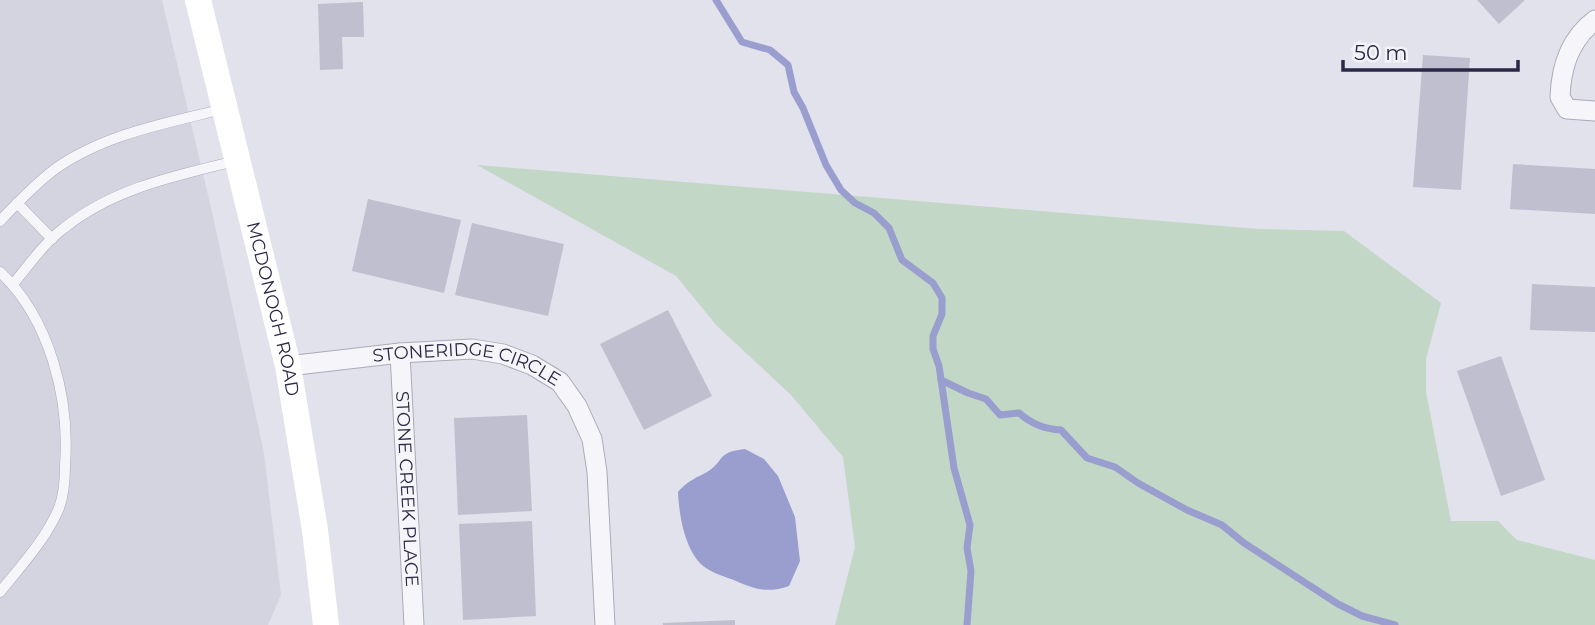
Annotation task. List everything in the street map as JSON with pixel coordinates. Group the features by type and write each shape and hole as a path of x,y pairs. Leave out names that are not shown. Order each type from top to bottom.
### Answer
{"main road":[{"name":"MCDONOGH ROAD","path":"198,0 288,366 315,530 326,625"}],"street":[{"path":"1595,20 1572,44 1564,64 1560,97 1567,109 1595,111"},
{"name":"STONERIDGE CIRCLE","path":"288,366 400,353 472,349 503,354 533,365 560,382 577,406 592,439 597,472 605,625"},
{"name":"STONE CREEK PLACE","path":"400,353 414,625"}],"lane":[{"path":"0,221 56,168 97,146 137,131 224,109"},
{"path":"13,284 52,239 87,210 119,194 157,180 237,161"},
{"path":"18,203 52,239"},
{"path":"0,272 13,284 35,320 57,369 67,438 59,507 44,534 0,592"}],"shaded area":[{"path":"0,0 162,0 212,212 264,453 281,595 268,625 0,625"}],"green space":[{"path":"477,165 1259,229 1344,231 1441,303 1426,359 1426,392 1451,521 1498,521 1517,540 1595,560 1595,625 835,625 855,547 843,457 791,395 717,326 676,276"}],"water":[{"path":"745,449 764,459 778,476 795,517 800,561 789,586 769,590 756,588 709,570 699,562 684,533 678,492 713,468 729,452"}],"building":[{"path":"1477,0 1525,0 1499,24"},
{"path":"363,2 364,37 342,37 343,69 320,70 318,4"},
{"path":"1423,55 1470,58 1461,190 1413,187"},
{"path":"1513,164 1595,169 1595,214 1510,209"},
{"path":"368,199 461,220 444,293 352,271"},
{"path":"472,223 564,244 548,316 455,295"},
{"path":"1532,284 1595,287 1595,332 1530,330"},
{"path":"668,310 712,396 644,430 600,344"},
{"path":"1501,356 1545,480 1501,496 1457,371"},
{"path":"527,415 532,511 458,515 454,418"},
{"path":"532,521 536,616 463,620 459,524"},
{"path":"735,620 735,625 663,625 663,623"}],"waterway":[{"path":"716,0 742,42 770,50 788,65 794,92 826,165 841,190 855,203 874,213 889,228 902,260 933,283 942,298 942,314 933,336 933,349 939,366 954,468 970,525 967,548 971,571 967,625"},
{"path":"941,380 986,399 1000,415 1019,413 1038,425 1061,430 1087,458 1115,467 1187,510 1222,525 1244,543 1338,604 1362,616 1395,625"}]}
